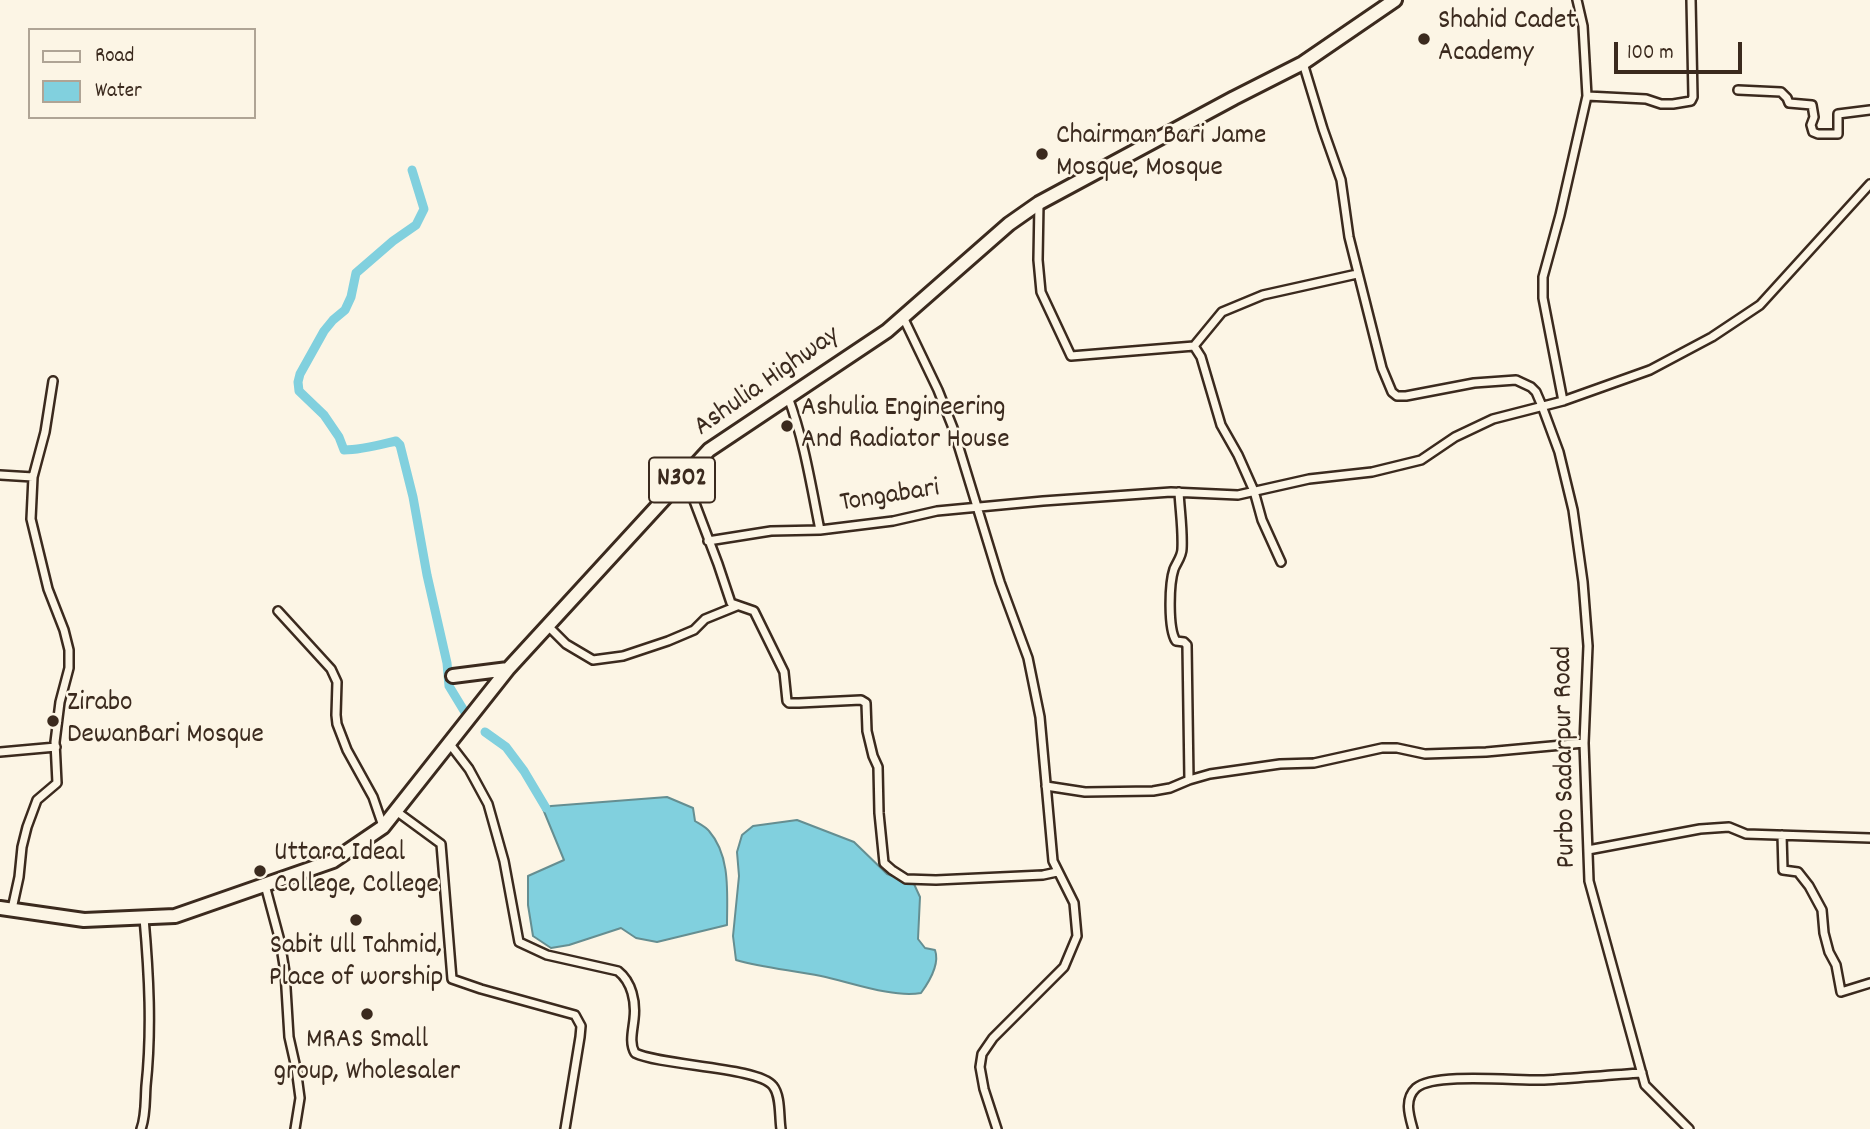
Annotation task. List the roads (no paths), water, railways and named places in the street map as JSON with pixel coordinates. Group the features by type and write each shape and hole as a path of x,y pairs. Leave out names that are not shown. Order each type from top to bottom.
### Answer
{"highway":[{"name":"Ashulia Highway","path":"6,908 84,920 175,916 334,861 383,827 508,669 709,450 887,331 1009,223 1039,203 1303,62 1395,0"},
{"path":"453,676 508,669"}],"street":[{"path":"1563,401 1543,298 1543,277 1587,96 1583,26 1577,0"},
{"path":"1587,96 1646,99 1661,104 1691,101 1691,0"},
{"path":"1303,62 1341,180 1357,274 1382,368 1392,392 1397,396 1406,396 1475,383 1516,380 1531,387 1542,406"},
{"path":"1738,90 1780,92 1789,103 1812,105 1814,117 1811,125 1813,132 1818,134 1838,134 1838,114 1870,110"},
{"name":"Tongabari","path":"788,397 805,452 820,530 893,521 937,511 1043,501 1179,492 1238,495 1309,479 1372,472 1420,460 1455,437 1493,419 1563,401 1650,370 1712,337 1760,305 1870,184"},
{"path":"1039,203 1038,260 1041,292 1071,356 1194,346 1222,312 1263,295 1357,274"},
{"path":"903,317 953,428 1000,582 1028,657 1040,717 1053,861 1074,903 1077,936 1064,967 993,1038 982,1055 982,1078 997,1129"},
{"path":"1194,346 1201,357 1221,425 1238,454 1254,491 1262,520 1281,562"},
{"path":"6,908 19,877 22,847 37,800 57,783 56,747 60,702 69,668 69,650 64,630 48,589 31,519 33,477 45,432 52,381"},
{"name":"Purbo Sadarpur Road","path":"1542,406 1559,452 1573,510 1583,582 1588,646 1584,743 1589,881 1645,1085 1689,1129"},
{"path":"0,475 33,477"},
{"path":"685,477 730,603 754,611 784,672 787,701 861,700 866,703 867,731 878,767 884,863 906,879 936,880 1057,872"},
{"path":"1179,492 1182,552 1171,586 1172,617 1173,638 1187,645 1189,780"},
{"path":"708,541 771,531 820,530"},
{"path":"548,626 566,644 593,660 623,656 668,641 694,630 705,619 738,606"},
{"path":"278,611 331,669 337,682 337,724 347,750 373,797 383,827"},
{"path":"449,743 469,769 488,804 504,861 519,942 547,955 618,971 625,976 631,989 635,1014 631,1039 635,1053 654,1059 755,1076 770,1083 775,1088 778,1100 781,1129"},
{"path":"1046,786 1085,792 1153,791 1239,769 1324,761 1382,748 1425,754 1486,752 1584,743"},
{"path":"0,752 56,747"},
{"path":"396,811 441,844 452,979 575,1015 581,1026 565,1129"},
{"path":"1588,850 1700,829 1729,827 1746,834 1870,838"},
{"path":"1782,835 1783,870 1798,872 1810,886 1822,910 1824,933 1836,965 1842,992 1870,983"},
{"path":"265,885 285,972 289,1037 300,1098 295,1129"},
{"path":"141,1129 150,1019 144,918"},
{"path":"1413,1129 1409,1098 1417,1087 1435,1081 1542,1080 1642,1073"}],"water":[{"path":"667,797 693,808 695,821 708,830 716,841 726,876 727,925 657,942 636,938 621,928 551,948 533,936 528,905 528,876 564,860 543,809 551,806"},
{"path":"797,820 854,842 887,874 914,884 920,897 918,939 925,948 935,950 936,955 933,973 921,993 884,991 736,960 733,936 739,876 737,852 742,835 753,826"}],"waterway":[{"path":"412,170 424,209 416,225 356,273 345,310 324,331 298,382 299,391 324,415 339,437 344,450 396,441 400,445 447,663 449,686 466,714"},
{"path":"485,732 506,747 546,808"}],"place":[{"name":"Shahid Cadet Academy","path":"1424,39"},
{"name":"Chairman Bari Jame Mosque, Mosque","path":"1042,154"},
{"name":"Ashulia Engineering And Radiator House","path":"787,426"},
{"name":"Zirabo DewanBari Mosque","path":"53,721"},
{"name":"Uttara Ideal College, College","path":"260,871"},
{"name":"Sabit Ull Tahmid, Place of worship","path":"356,920"},
{"name":"MRAS Small group, Wholesaler","path":"367,1014"}]}
